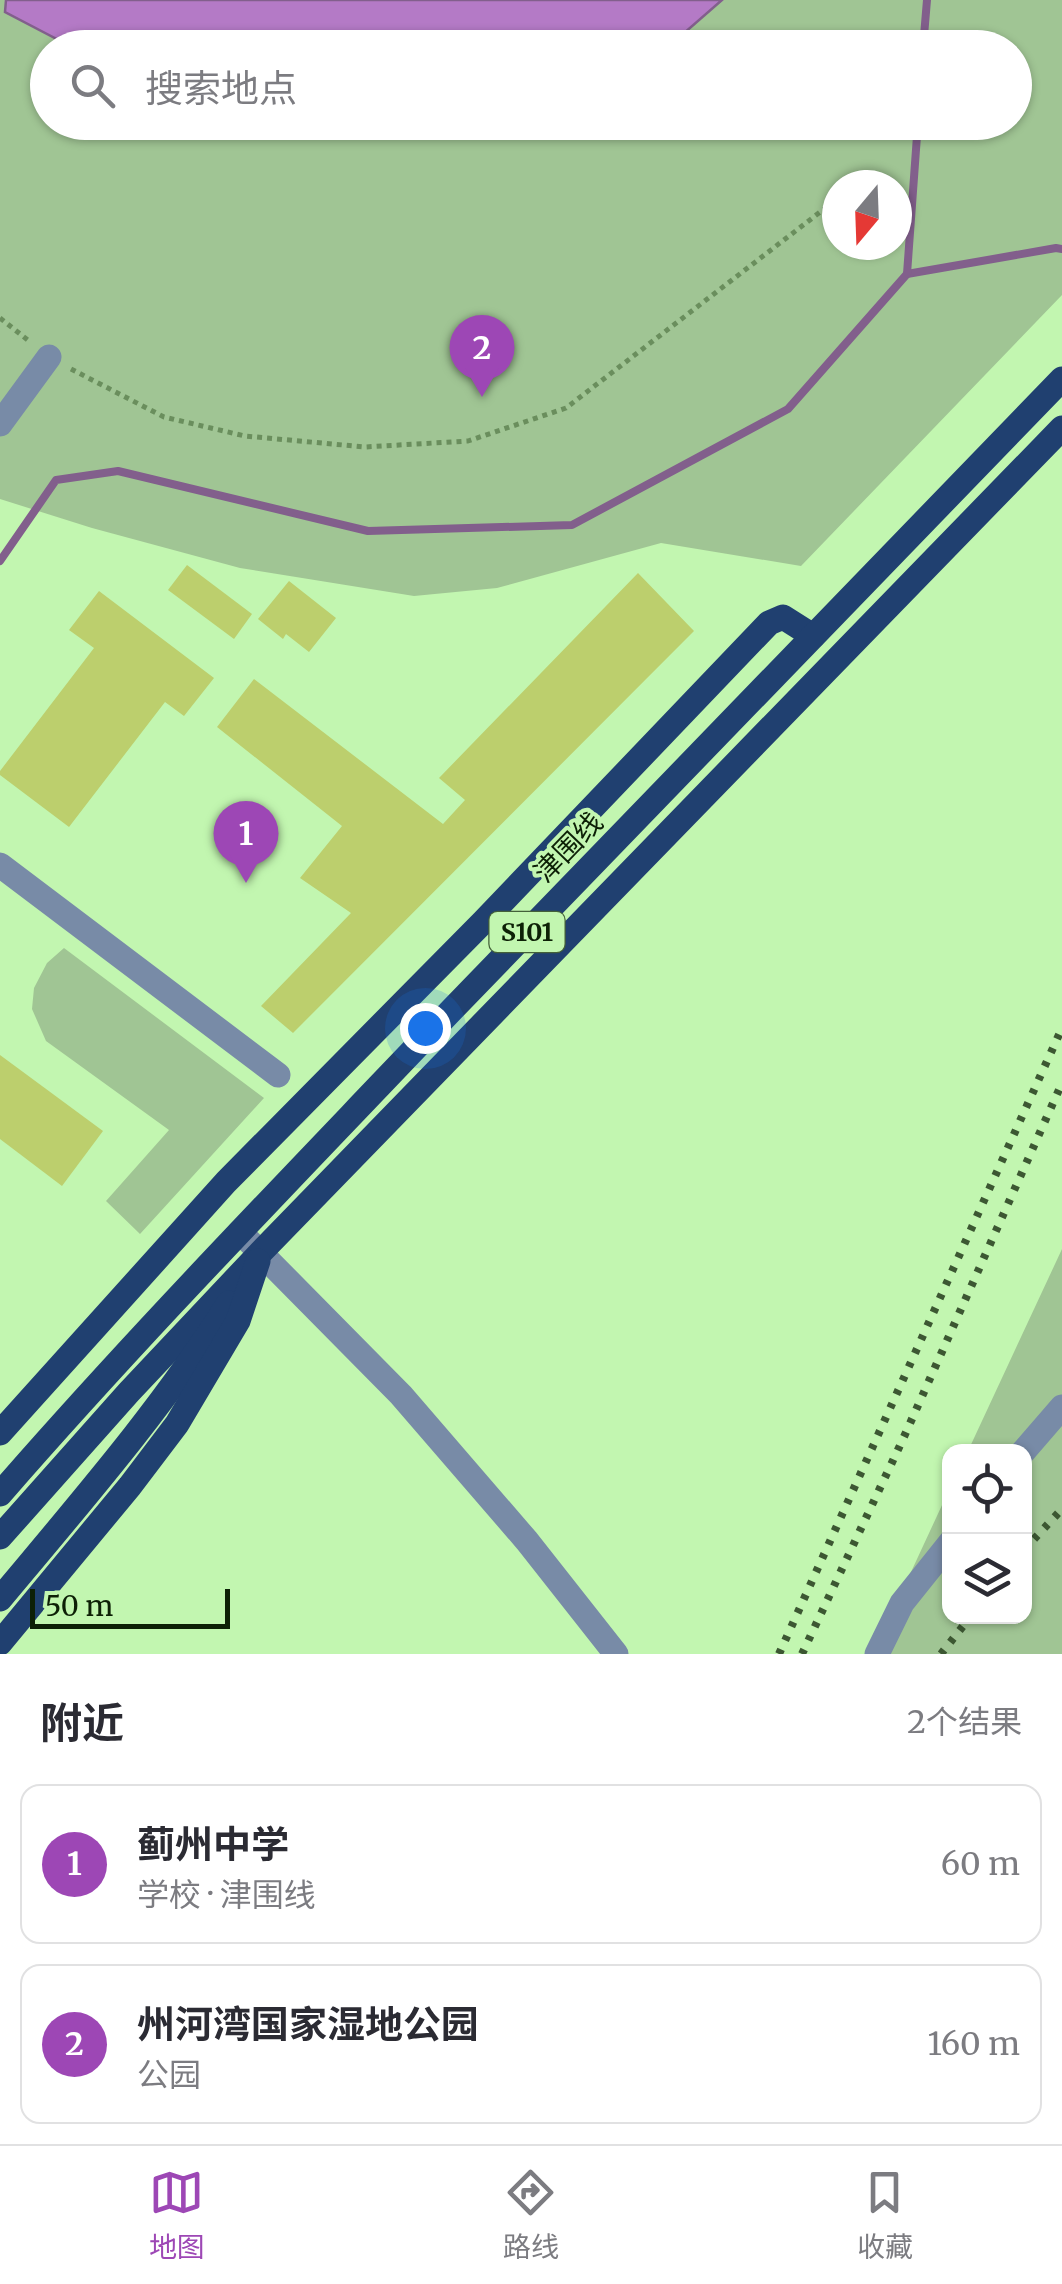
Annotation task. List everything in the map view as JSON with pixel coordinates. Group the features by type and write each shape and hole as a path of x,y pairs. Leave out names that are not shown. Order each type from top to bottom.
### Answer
{"main road":[{"name":"津围线","path":"0,1494 90,1390 240,1232 1062,379"},
{"name":"S101","path":"0,1538 128,1392 261,1252 1062,428"},
{"path":"0,1433 226,1182 483,922 769,622 783,617 813,636"},
{"path":"0,1599 150,1418 261,1252"},
{"path":"0,1643 177,1424 238,1321 261,1252"}],"street":[{"path":"0,424 49,357"},
{"path":"0,864 278,1075"},
{"path":"240,1232 401,1395 528,1541 616,1654"},
{"path":"1030,1444 1062,1407"},
{"path":"877,1654 902,1602 942,1553"}],"path":[{"path":"0,318 49,357 164,418 245,436 365,447 468,441 566,408 822,211"}],"green space":[{"path":"0,0 1062,0 1062,295 801,566 661,543 497,588 414,596 240,568 0,499"},
{"path":"64,948 264,1098 140,1234 106,1201 169,1130 46,1041 32,1009 34,988 47,963"},
{"path":"1062,1249 1062,1654 873,1654 942,1505 942,1624 1032,1624 1032,1444 971,1444"}],"shaded area":[{"path":"6,0 722,0 688,30 39,30 5,12"}],"building":[{"path":"187,565 252,614 234,639 168,590"},
{"path":"638,573 694,631 293,1033 261,1006 351,913 300,878 342,826 217,727 254,679 443,824 465,800 439,778"},
{"path":"289,581 336,618 309,652 286,634 283,639 258,619"},
{"path":"99,591 214,678 184,716 165,702 69,827 0,775 0,771 94,648 69,630"},
{"path":"0,1055 103,1131 62,1186 0,1139"}],"waterway":[{"path":"924,30 927,0"},
{"path":"0,561 56,480 118,471 368,531 572,525 788,409 907,274 917,140"},
{"path":"907,274 1062,249"}],"railway":[{"path":"779,1654 1062,1028"},
{"path":"802,1654 1062,1083"},
{"path":"1032,1541 1062,1509"},
{"path":"941,1654 965,1624"}],"place":[{"name":"州河湾国家湿地公园","path":"482,397"},
{"name":"蓟州中学","path":"246,883"}]}
